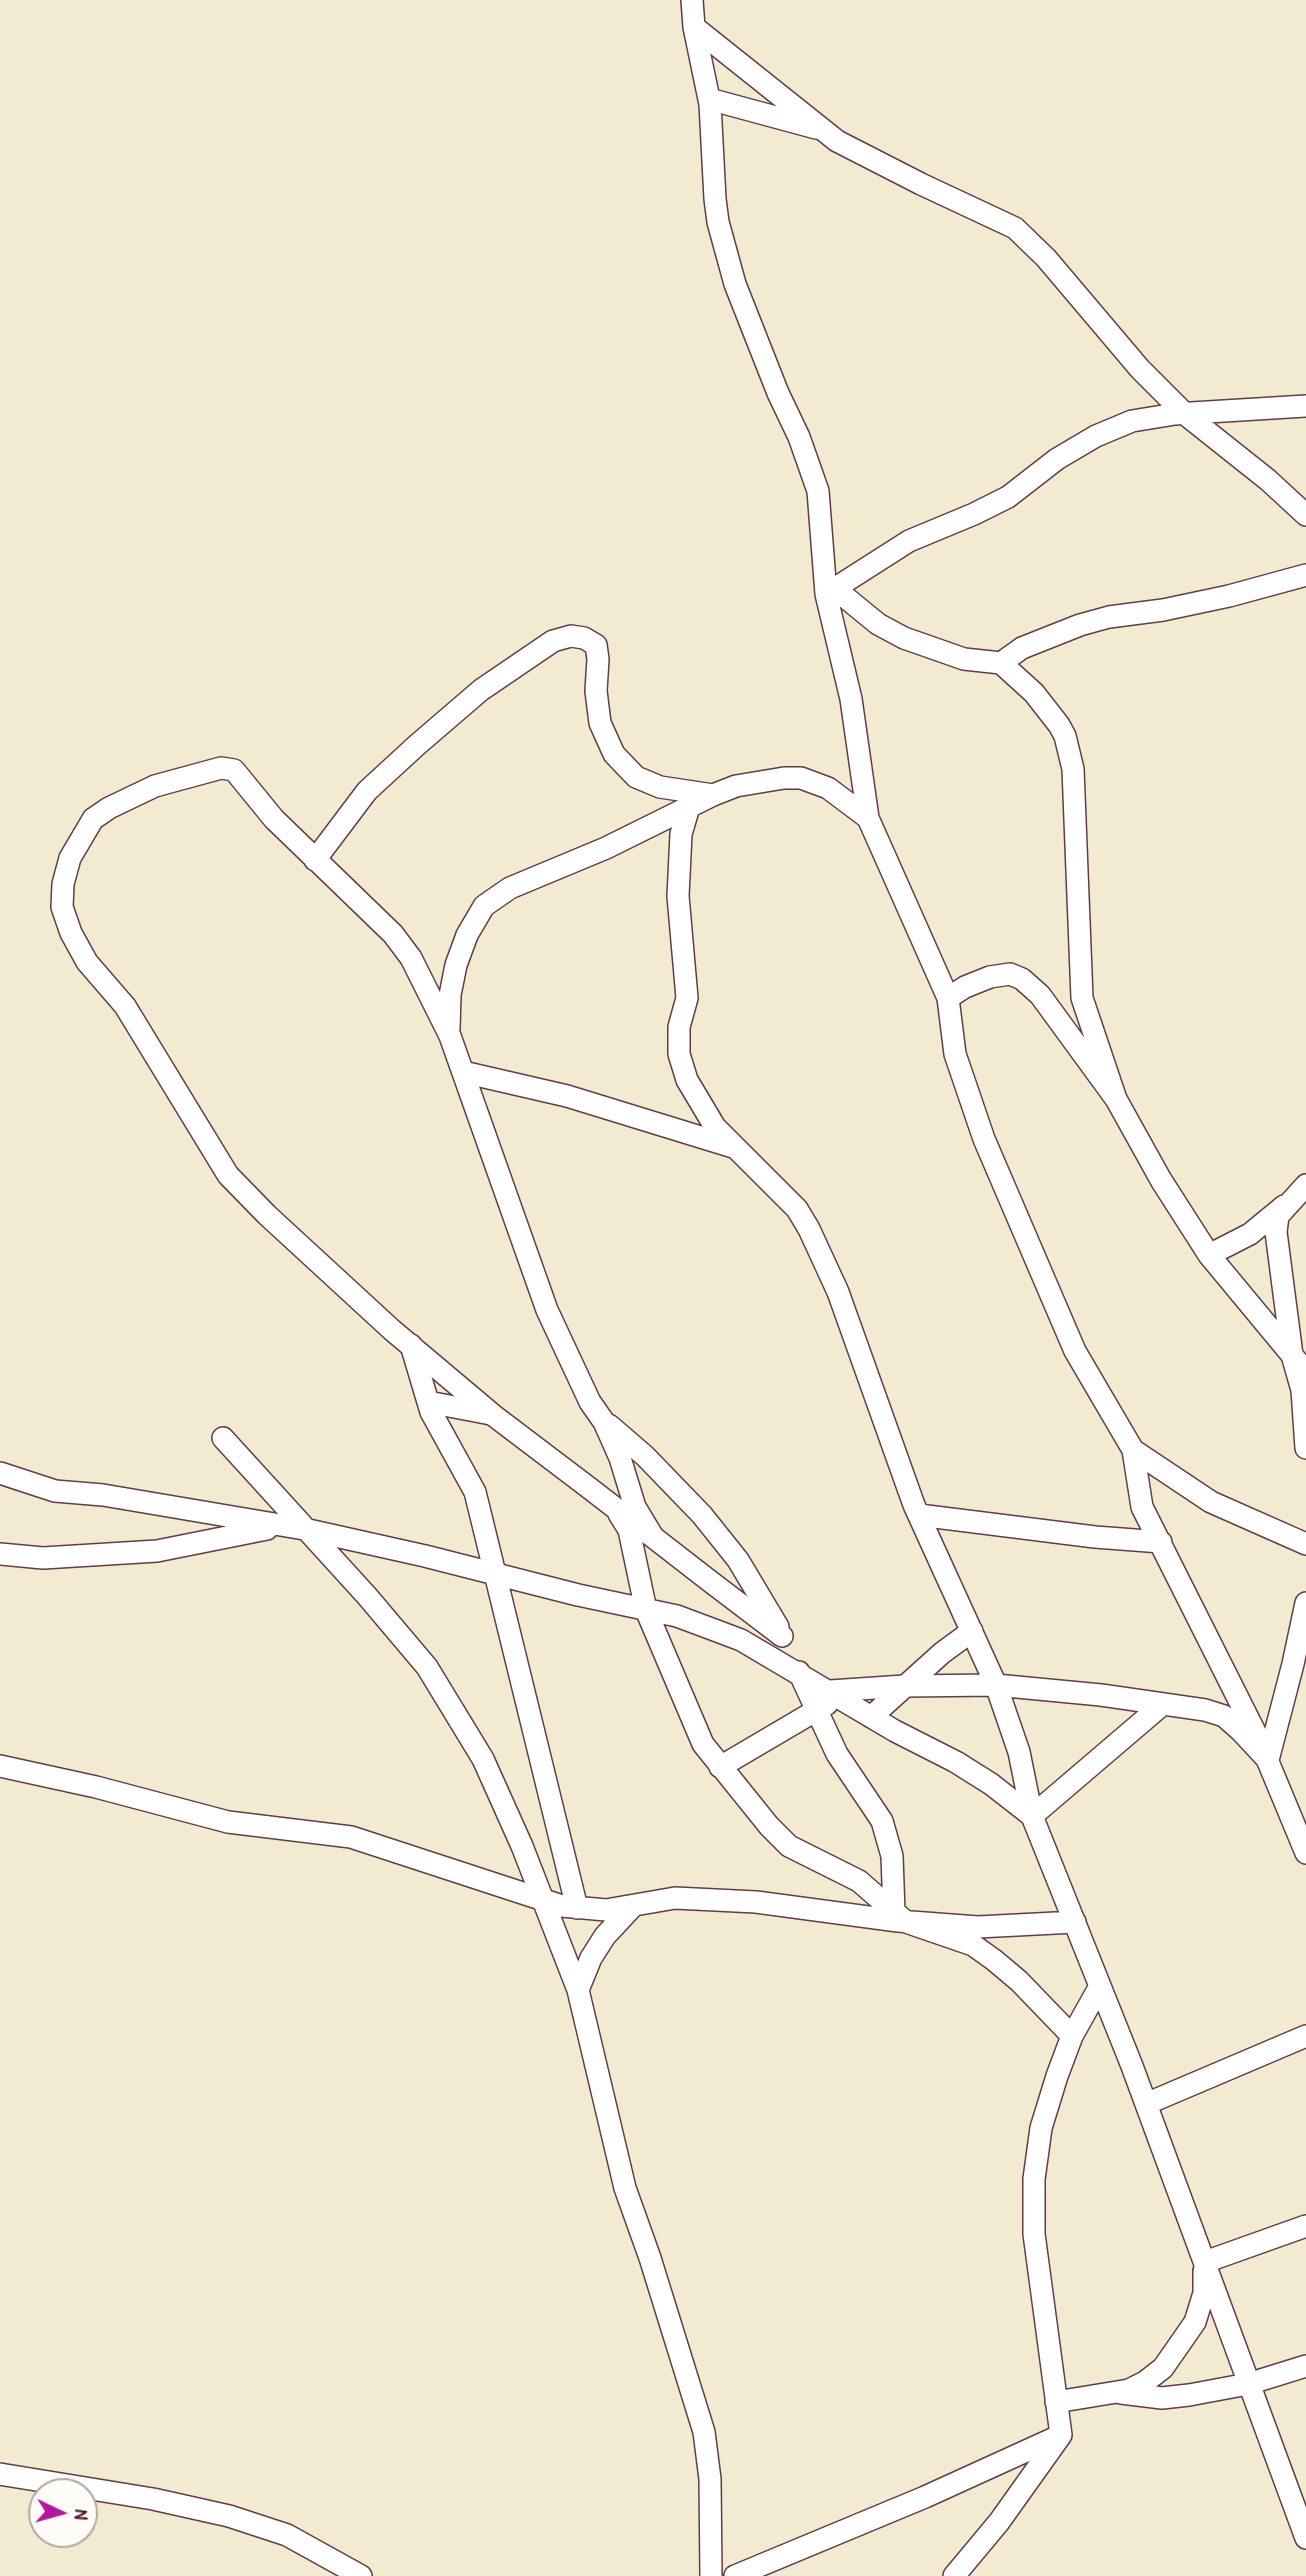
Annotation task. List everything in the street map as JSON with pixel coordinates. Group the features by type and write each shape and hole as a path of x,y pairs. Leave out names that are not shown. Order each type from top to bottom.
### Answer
{"street":[{"path":"692,0 694,27 709,99 715,199 724,246 748,317 811,468 819,503 830,591 851,699 868,818 948,998 955,1054 985,1139 1074,1351 1133,1450 1142,1507 1268,1760 1306,1853"},
{"path":"694,27 837,141 1015,228 1046,258 1140,369 1185,414 1268,480 1306,515"},
{"path":"709,99 824,130"},
{"path":"830,591 909,541 1008,497 1057,459 1096,436 1132,421 1154,416 1306,406"},
{"path":"1001,663 1022,648 1080,625 1110,617 1163,610 1229,596 1306,575"},
{"path":"830,591 878,624 904,638 964,659 1001,663 1034,694 1065,736 1073,769 1076,815 1082,998 1116,1099"},
{"path":"315,860 367,791 417,745 481,690 553,640 571,636 584,638 596,645 596,691 600,723 614,754 636,777 660,787 713,795"},
{"path":"653,1537 635,1507 620,1458 604,1422 590,1402 547,1310 450,1036 411,958 393,934 274,819 234,769 221,768 142,791 108,808 93,819 70,858 63,884 62,907 71,933 87,962 125,1006 228,1175 267,1215 493,1415 782,1636"},
{"path":"450,1036 450,995 456,965 467,935 484,906 510,888 606,848 736,786 801,778 828,788 868,818"},
{"path":"689,807 681,834 678,896 687,998 679,1027 679,1055 687,1080 715,1127 797,1209 809,1228 838,1293 919,1514 996,1685 1019,1752 1032,1816 1146,2104 1306,2538"},
{"path":"948,998 965,987 990,977 1010,974 1022,979 1040,995 1116,1099 1161,1180 1209,1255 1306,1372"},
{"path":"463,1072 567,1096 738,1149"},
{"path":"1306,1185 1278,1216 1276,1232 1292,1355 1303,1390 1306,1448"},
{"path":"1209,1255 1250,1234 1289,1203"},
{"path":"411,1345 431,1412 475,1492 576,1908"},
{"path":"428,1402 493,1415"},
{"path":"604,1422 645,1456 702,1515 738,1560 782,1636 846,1770 882,1821 892,1856 900,1917"},
{"path":"223,1438 367,1596 427,1667 483,1759 523,1846 578,1990 625,2188 654,2270 704,2432 710,2479 711,2576"},
{"path":"1133,1450 1211,1502 1306,1544"},
{"path":"0,1473 55,1491 103,1495 304,1529 677,1616 714,1628 741,1640 979,1777 1032,1816"},
{"path":"615,1508 629,1530 646,1610 703,1744 780,1839 859,1881 900,1917 973,1945 1019,1981 1072,2036"},
{"path":"919,1514 1096,1537 1161,1542"},
{"path":"0,1554 43,1558 157,1551 279,1526"},
{"path":"1268,1760 1306,1602"},
{"path":"871,1717 904,1686 972,1631"},
{"path":"720,1767 816,1709 835,1694 904,1686 996,1685 1205,1710 1224,1716 1242,1731 1268,1760"},
{"path":"1032,1816 1163,1704"},
{"path":"0,1766 96,1787 228,1822 351,1837 542,1900 576,1908 607,1910 675,1898 756,1902 978,1927 1075,1922"},
{"path":"578,1990 591,1958 605,1936 633,1906"},
{"path":"954,2576 999,2522 1061,2435 1034,2234 1034,2179 1041,2128 1072,2036 1100,1986"},
{"path":"1146,2104 1306,2036"},
{"path":"1205,2262 1306,2226"},
{"path":"1056,2402 1129,2390 1163,2368 1195,2322 1204,2293 1205,2262"},
{"path":"1115,2392 1162,2398 1189,2395 1248,2384 1306,2366"},
{"path":"735,2576 925,2497 1061,2435"},
{"path":"0,2473 229,2515 287,2535 361,2576"}]}
